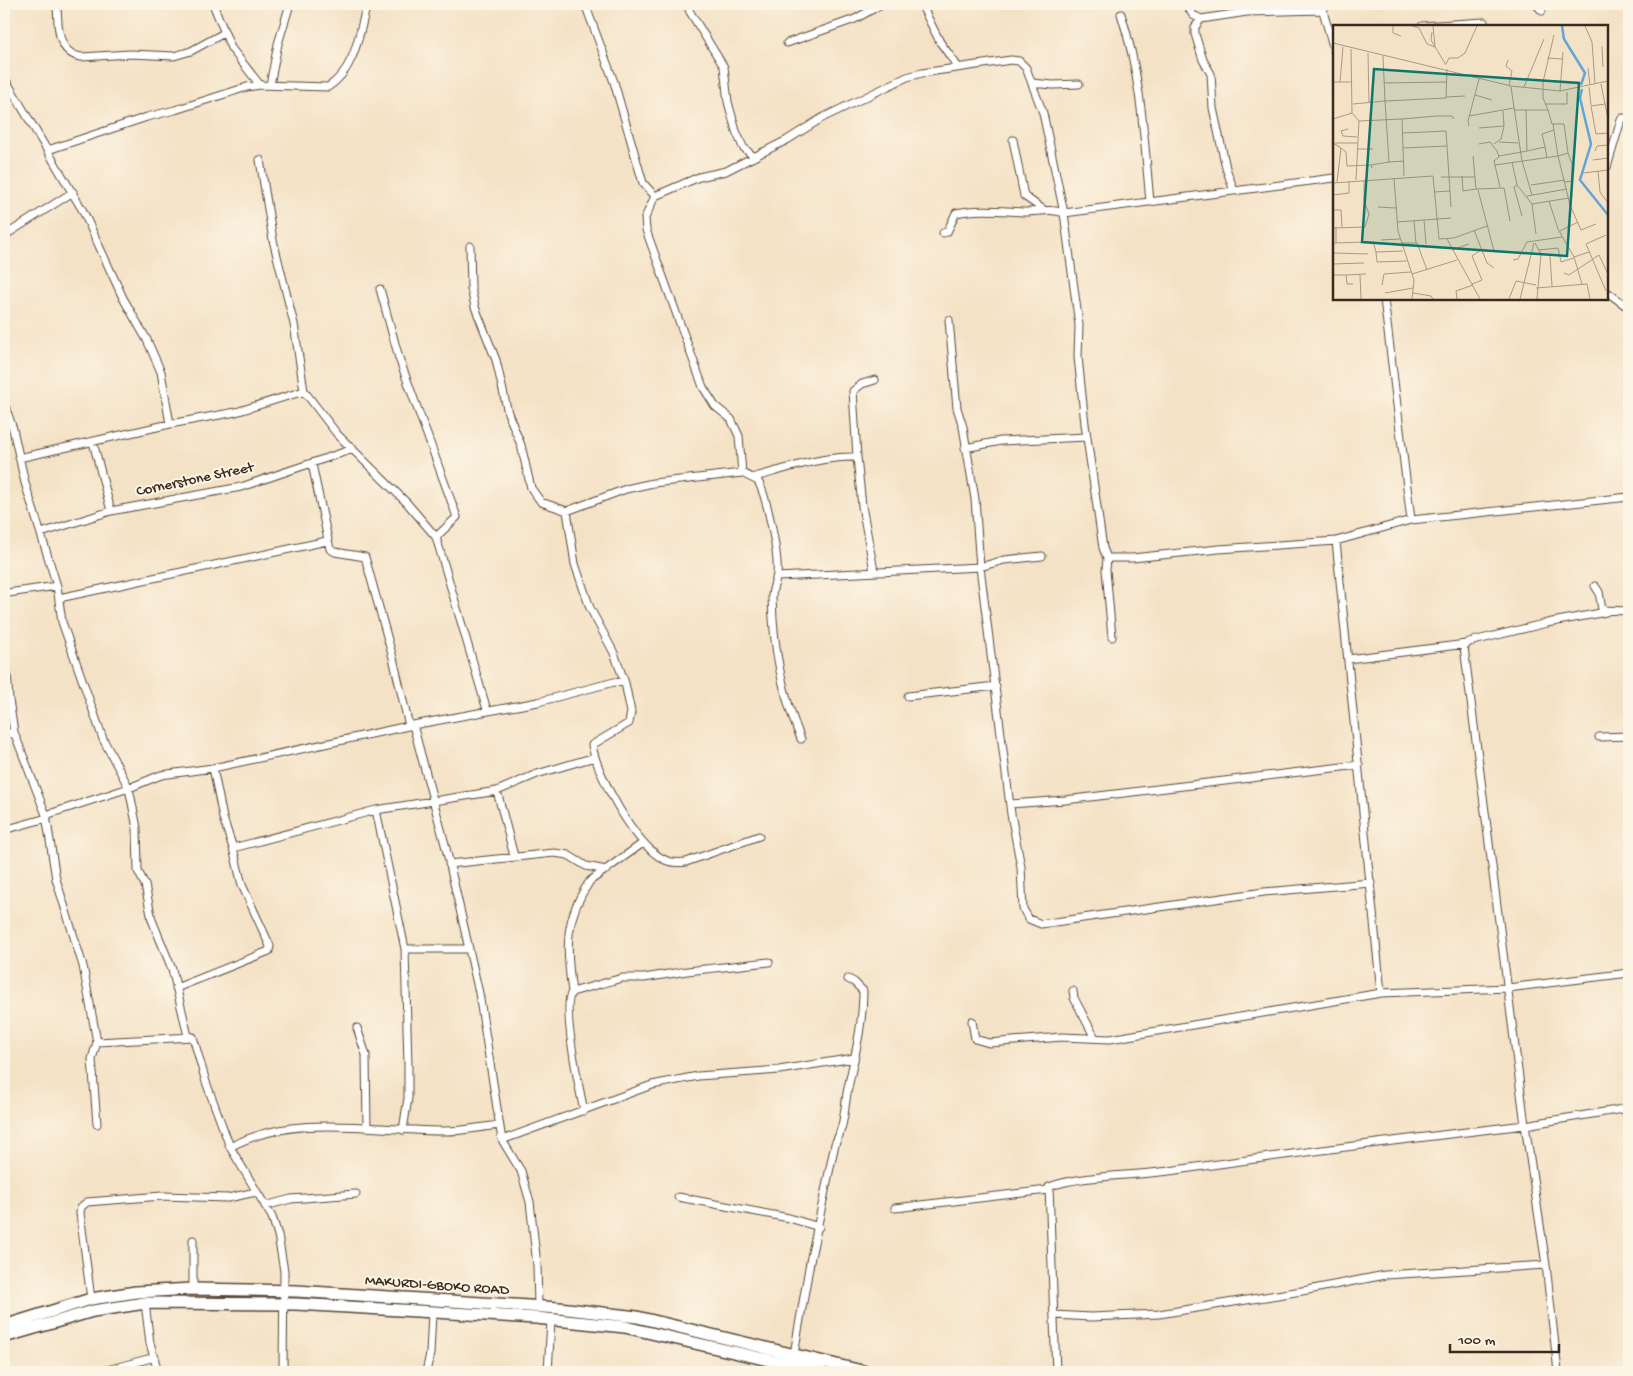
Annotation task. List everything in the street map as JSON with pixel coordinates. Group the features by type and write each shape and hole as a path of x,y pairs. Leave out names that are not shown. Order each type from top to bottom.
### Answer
{"main road":[{"name":"MAKURDI-GBOKO ROAD","path":"4,1326 91,1299 136,1292 193,1289 282,1291 538,1307 636,1317 866,1372"},
{"path":"4,1338 94,1311 145,1302 283,1304 551,1320 625,1327 821,1372"}],"street":[{"path":"57,4 61,42 74,56 81,58 130,54 174,56 191,51 224,33"},
{"path":"213,4 231,48 260,85"},
{"path":"270,85 278,44 290,4"},
{"path":"48,150 147,117 260,85 325,88 334,83 358,46 367,4"},
{"path":"584,4 614,82 643,183 655,196"},
{"path":"687,4 724,67 728,102 736,131 743,147 754,157"},
{"path":"787,43 855,20 882,4"},
{"path":"921,4 940,42 958,67"},
{"path":"1186,4 1193,15 1201,18 1247,12 1322,7 1333,41"},
{"path":"1536,4 1542,11"},
{"path":"1122,14 1137,73 1143,107 1150,202"},
{"path":"1201,18 1195,27 1196,34 1204,60 1211,74 1213,108 1226,168 1234,191"},
{"path":"1438,25 1484,22"},
{"path":"742,473 739,436 732,419 715,406 703,386 646,230 645,218 655,196 699,177 726,171 787,140 822,118 907,77 958,67 1019,61 1026,68 1043,112 1064,213 1079,325 1078,357 1087,437 1103,548 1107,558 1106,570 1112,637"},
{"path":"4,77 72,192 161,372 170,424"},
{"path":"1032,83 1053,85 1079,84"},
{"path":"1608,164 1621,120 1623,118 1629,119"},
{"path":"1013,140 1024,196 1044,210"},
{"path":"738,165 743,147"},
{"path":"260,160 273,240 294,324 304,391 338,434 407,503 436,537 487,710"},
{"path":"944,233 948,232 956,213 973,210 1028,212 1044,210 1064,213 1333,178"},
{"path":"4,236 72,192"},
{"path":"470,246 470,288 475,307 496,360 508,413 521,445 531,488 541,502 567,511 626,489 653,483 742,473 755,477 799,464 842,457 857,457"},
{"path":"380,289 399,358 457,517 436,537"},
{"path":"1608,293 1629,308"},
{"path":"1384,300 1411,520"},
{"path":"949,320 957,408 963,428 975,499 980,566 1010,804 1020,858 1023,908 1029,919 1041,924 1264,892 1371,883"},
{"path":"874,571 862,506 853,391 862,384 875,380"},
{"path":"19,458 170,424 236,412 304,391"},
{"path":"4,403 57,586 62,622 70,640 96,721 117,768 129,788 137,828 138,872 145,885 152,920 172,969 188,1036"},
{"path":"965,448 1001,441 1087,437"},
{"path":"93,442 111,511"},
{"name":"Cornerstone Street","path":"41,533 111,511 242,487 353,449"},
{"path":"312,464 330,549 335,552 365,557 433,802 480,1001 502,1140 521,1171 526,1184 534,1228 538,1307"},
{"path":"755,477 763,489 777,577 772,596 782,683 789,711 801,739"},
{"path":"1107,558 1132,558 1219,549 1336,541 1411,520 1629,497"},
{"path":"567,511 575,564 590,608 625,683 631,712 631,720 593,743 595,757 610,795 643,843 664,860 680,863 759,836"},
{"path":"59,598 327,541"},
{"path":"1336,541 1360,765 1381,993"},
{"path":"777,577 980,566 1004,560 1042,556"},
{"path":"4,596 8,593 57,586"},
{"path":"1595,586 1599,592 1600,606 1606,612"},
{"path":"1348,659 1466,644 1547,623 1606,612 1629,611"},
{"path":"4,633 9,700 14,732 47,816 56,879 83,966 97,1042 92,1059 97,1124"},
{"path":"1466,644 1464,647 1525,1125 1546,1266 1558,1372"},
{"path":"614,682 619,668"},
{"path":"4,830 129,788 161,775 213,768 487,710 538,702 614,682 625,683"},
{"path":"908,696 996,686"},
{"path":"4,734 14,732"},
{"path":"1599,737 1629,736"},
{"path":"233,848 376,810 496,791 537,774 595,757"},
{"path":"1010,804 1065,800 1360,765"},
{"path":"176,988 269,951 270,946 242,886 233,848 223,818 213,768"},
{"path":"496,791 514,856"},
{"path":"376,810 405,949 408,1098 403,1130"},
{"path":"584,1111 571,1038 569,1000 572,992 567,944 569,923 590,881 643,843"},
{"path":"449,864 514,856 562,854 571,856 586,866 606,870"},
{"path":"586,866 590,881"},
{"path":"405,949 469,950"},
{"path":"572,992 622,978 644,978 769,962"},
{"path":"972,1020 975,1039 989,1043 1062,1038 1127,1037 1381,993 1508,988 1629,973"},
{"path":"794,1354 810,1262 819,1227 835,1144 843,1128 863,1012 863,991 848,979"},
{"path":"1073,991 1074,998 1095,1038"},
{"path":"358,1028 366,1055 367,1128"},
{"path":"97,1042 188,1036 193,1037 195,1040 206,1082 230,1147 272,1217 278,1236 284,1271 282,1291 283,1372"},
{"path":"502,1140 652,1085 698,1076 779,1070 854,1058"},
{"path":"895,1208 1048,1190 1049,1187 1056,1184 1077,1181 1140,1175 1412,1138 1525,1125 1629,1108"},
{"path":"230,1147 259,1134 313,1127 448,1131 499,1125"},
{"path":"1048,1190 1056,1372"},
{"path":"91,1299 80,1213 81,1207 87,1202 162,1196 204,1196 216,1198 256,1192"},
{"path":"265,1206 291,1199 356,1194"},
{"path":"678,1197 789,1218 819,1227"},
{"path":"193,1240 193,1289"},
{"path":"1054,1315 1091,1317 1159,1314 1308,1290 1385,1275 1546,1266"},
{"path":"145,1302 150,1343 158,1372"},
{"path":"426,1372 430,1354 432,1313"},
{"path":"548,1372 551,1320"},
{"path":"100,1372 154,1357"}]}
